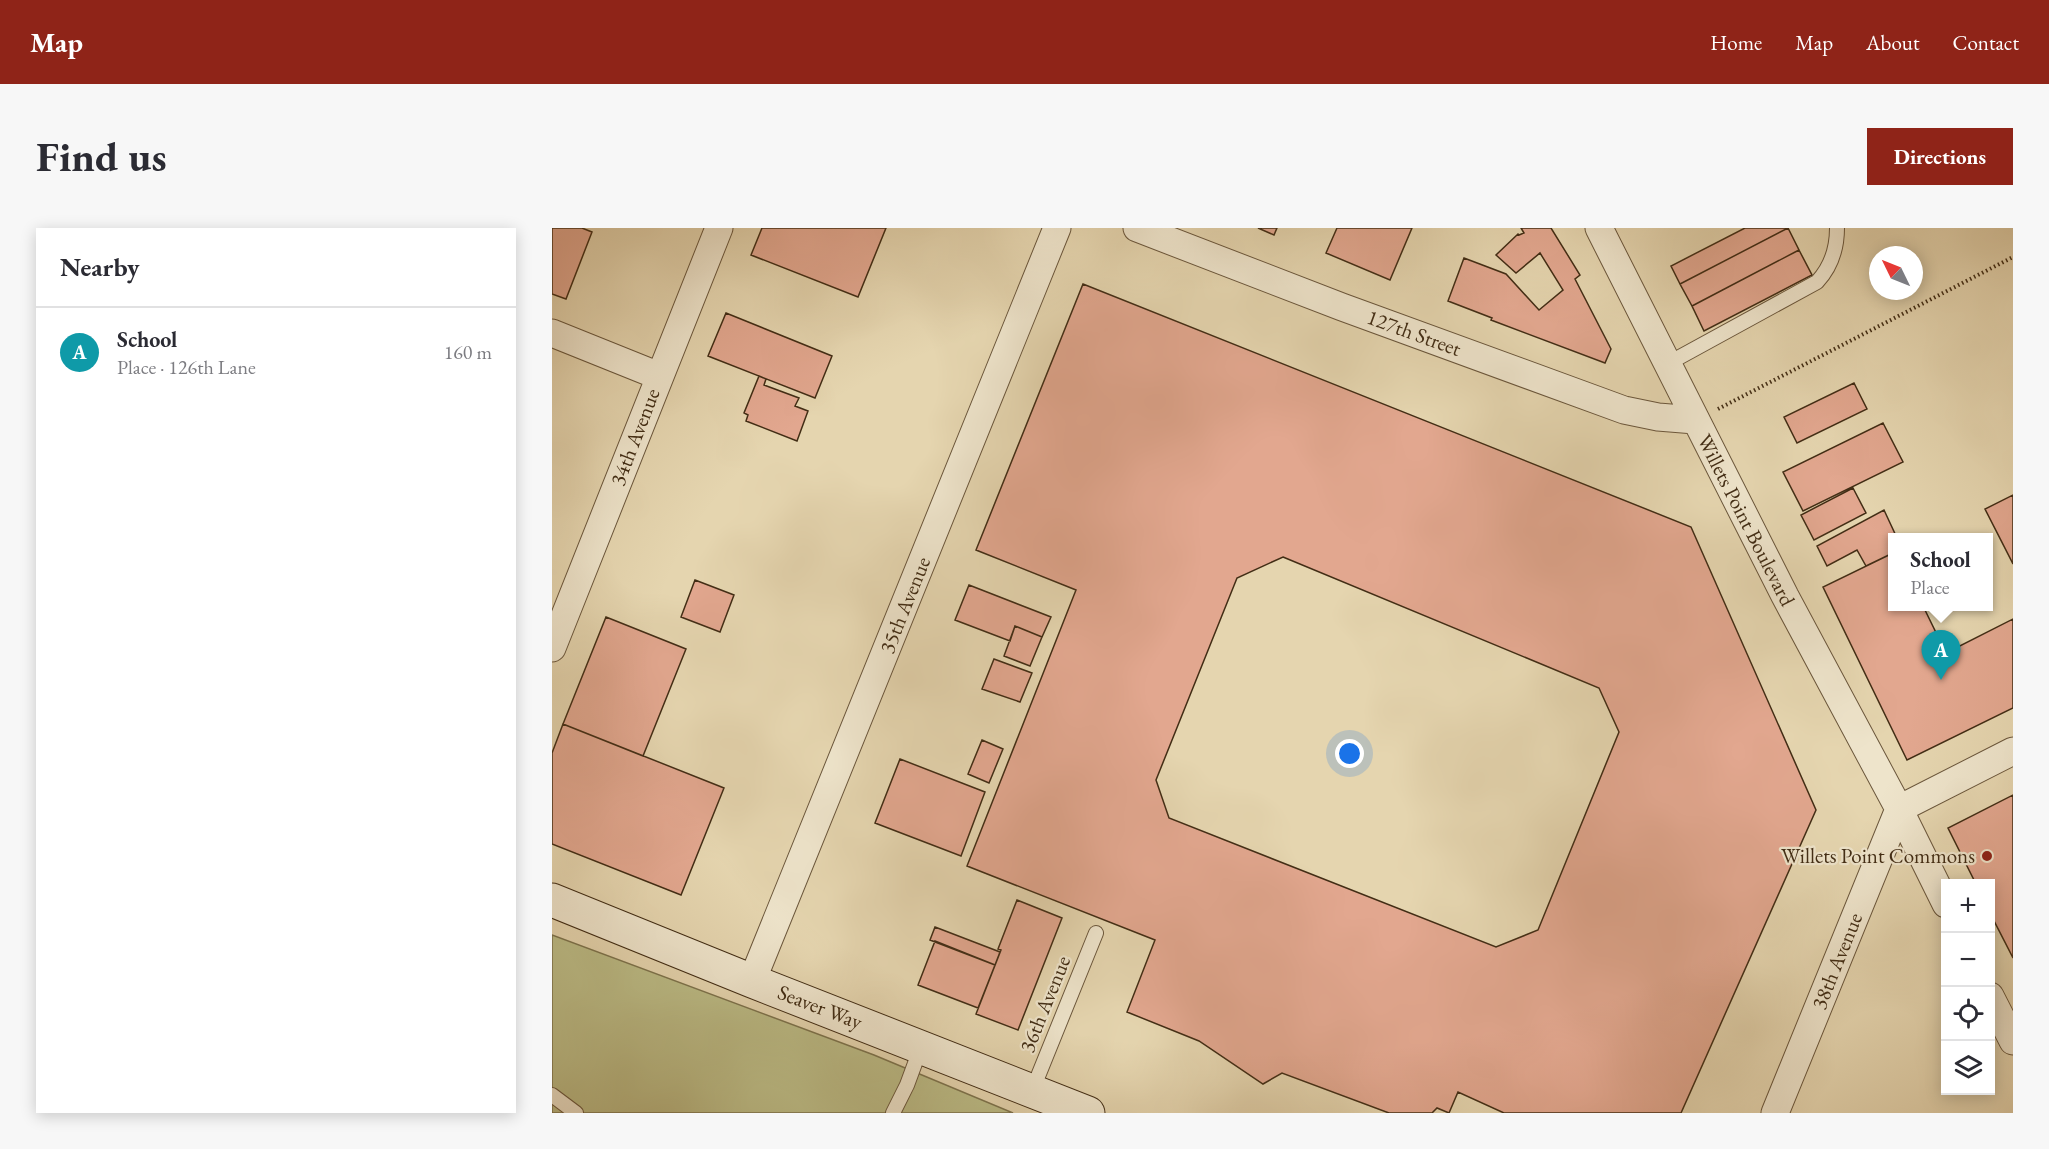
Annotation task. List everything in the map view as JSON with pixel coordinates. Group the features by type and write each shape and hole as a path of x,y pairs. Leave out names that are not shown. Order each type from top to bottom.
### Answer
{"main road":[{"name":"Seaver Way","path":"552,900 1088,1113"}],"street":[{"name":"34th Avenue","path":"552,648 720,228"},
{"name":"35th Avenue","path":"752,981 1057,228"},
{"name":"127th Street","path":"1137,228 1353,311 1624,410 1658,417 1695,420"},
{"name":"Willets Point Boulevard","path":"1599,228 1785,596 1899,809 1941,894"},
{"path":"552,333 659,376"},
{"path":"1899,809 2013,751"},
{"name":"38th Avenue","path":"1775,1113 1899,809"},
{"path":"1995,1006 2013,1041"}],"lane":[{"path":"1667,364 1817,282 1830,264 1835,248 1837,228"},
{"name":"36th Avenue","path":"1032,1091 1096,933"},
{"path":"893,1113 907,1085 921,1047"},
{"path":"552,1095 576,1113"}],"path":[{"path":"1695,420 2013,256"}],"green space":[{"path":"552,935 874,1055 1013,1113 552,1113"}],"building":[{"path":"552,228 582,228 592,232 566,299 552,294"},
{"path":"762,228 886,228 858,297 751,255"},
{"path":"1258,228 1277,228 1274,235"},
{"path":"1337,228 1412,228 1390,280 1326,253"},
{"path":"1521,228 1551,228 1580,275 1575,279 1611,349 1605,363 1491,320 1492,318 1448,301 1464,258 1506,274 1539,310 1563,290 1540,253 1516,273 1496,255 1518,234 1524,233"},
{"path":"1745,228 1788,228 1680,284 1671,266"},
{"path":"1788,228 1799,250 1692,306 1680,284"},
{"path":"1799,250 1812,275 1704,331 1692,306"},
{"path":"1083,284 1691,527 1816,810 1681,1113 1504,1113 1458,1092 1449,1113 1437,1108 1432,1113 1389,1113 1282,1073 1263,1084 1199,1041 1127,1012 1155,940 967,866 1076,590 976,550","holes":["1283,557 1599,688 1619,732 1538,930 1496,947 1169,818 1156,780 1237,578"]},
{"path":"726,313 832,356 815,398 708,356"},
{"path":"759,376 766,379 764,385 799,398 795,406 808,411 797,441 746,421 748,415 744,413"},
{"path":"1854,383 1867,409 1797,443 1784,417"},
{"path":"1883,423 1903,462 1803,511 1783,472"},
{"path":"1853,488 1866,513 1814,540 1801,515"},
{"path":"2013,495 2013,564 1985,509"},
{"path":"1884,510 1895,533 1888,533 1888,555 1866,566 1857,550 1827,566 1817,546"},
{"path":"1888,555 1888,611 1925,611 1946,653 2013,619 2013,708 1907,760 1823,587"},
{"path":"695,580 734,595 720,632 681,617"},
{"path":"969,585 1051,617 1042,637 1015,626 1010,641 955,620"},
{"path":"606,617 686,649 643,756 563,724"},
{"path":"1015,626 1042,637 1030,666 1004,656"},
{"path":"994,659 1032,673 1020,702 982,689"},
{"path":"563,724 724,788 681,895 552,844 552,753"},
{"path":"982,740 1003,749 989,783 968,774"},
{"path":"900,759 985,792 961,856 875,823"},
{"name":"Willets Point Commons","path":"2013,795 2013,958 1995,923 1995,879 1974,879 1948,828"},
{"path":"1017,900 1062,918 1018,1030 976,1014 1001,950 998,949"},
{"path":"935,927 1000,952 995,965 930,940"},
{"path":"935,941 995,965 978,1008 918,985"}],"place":[{"name":"School","path":"1941,680"},
{"name":"Willets Point Commons","path":"1987,856"}]}
